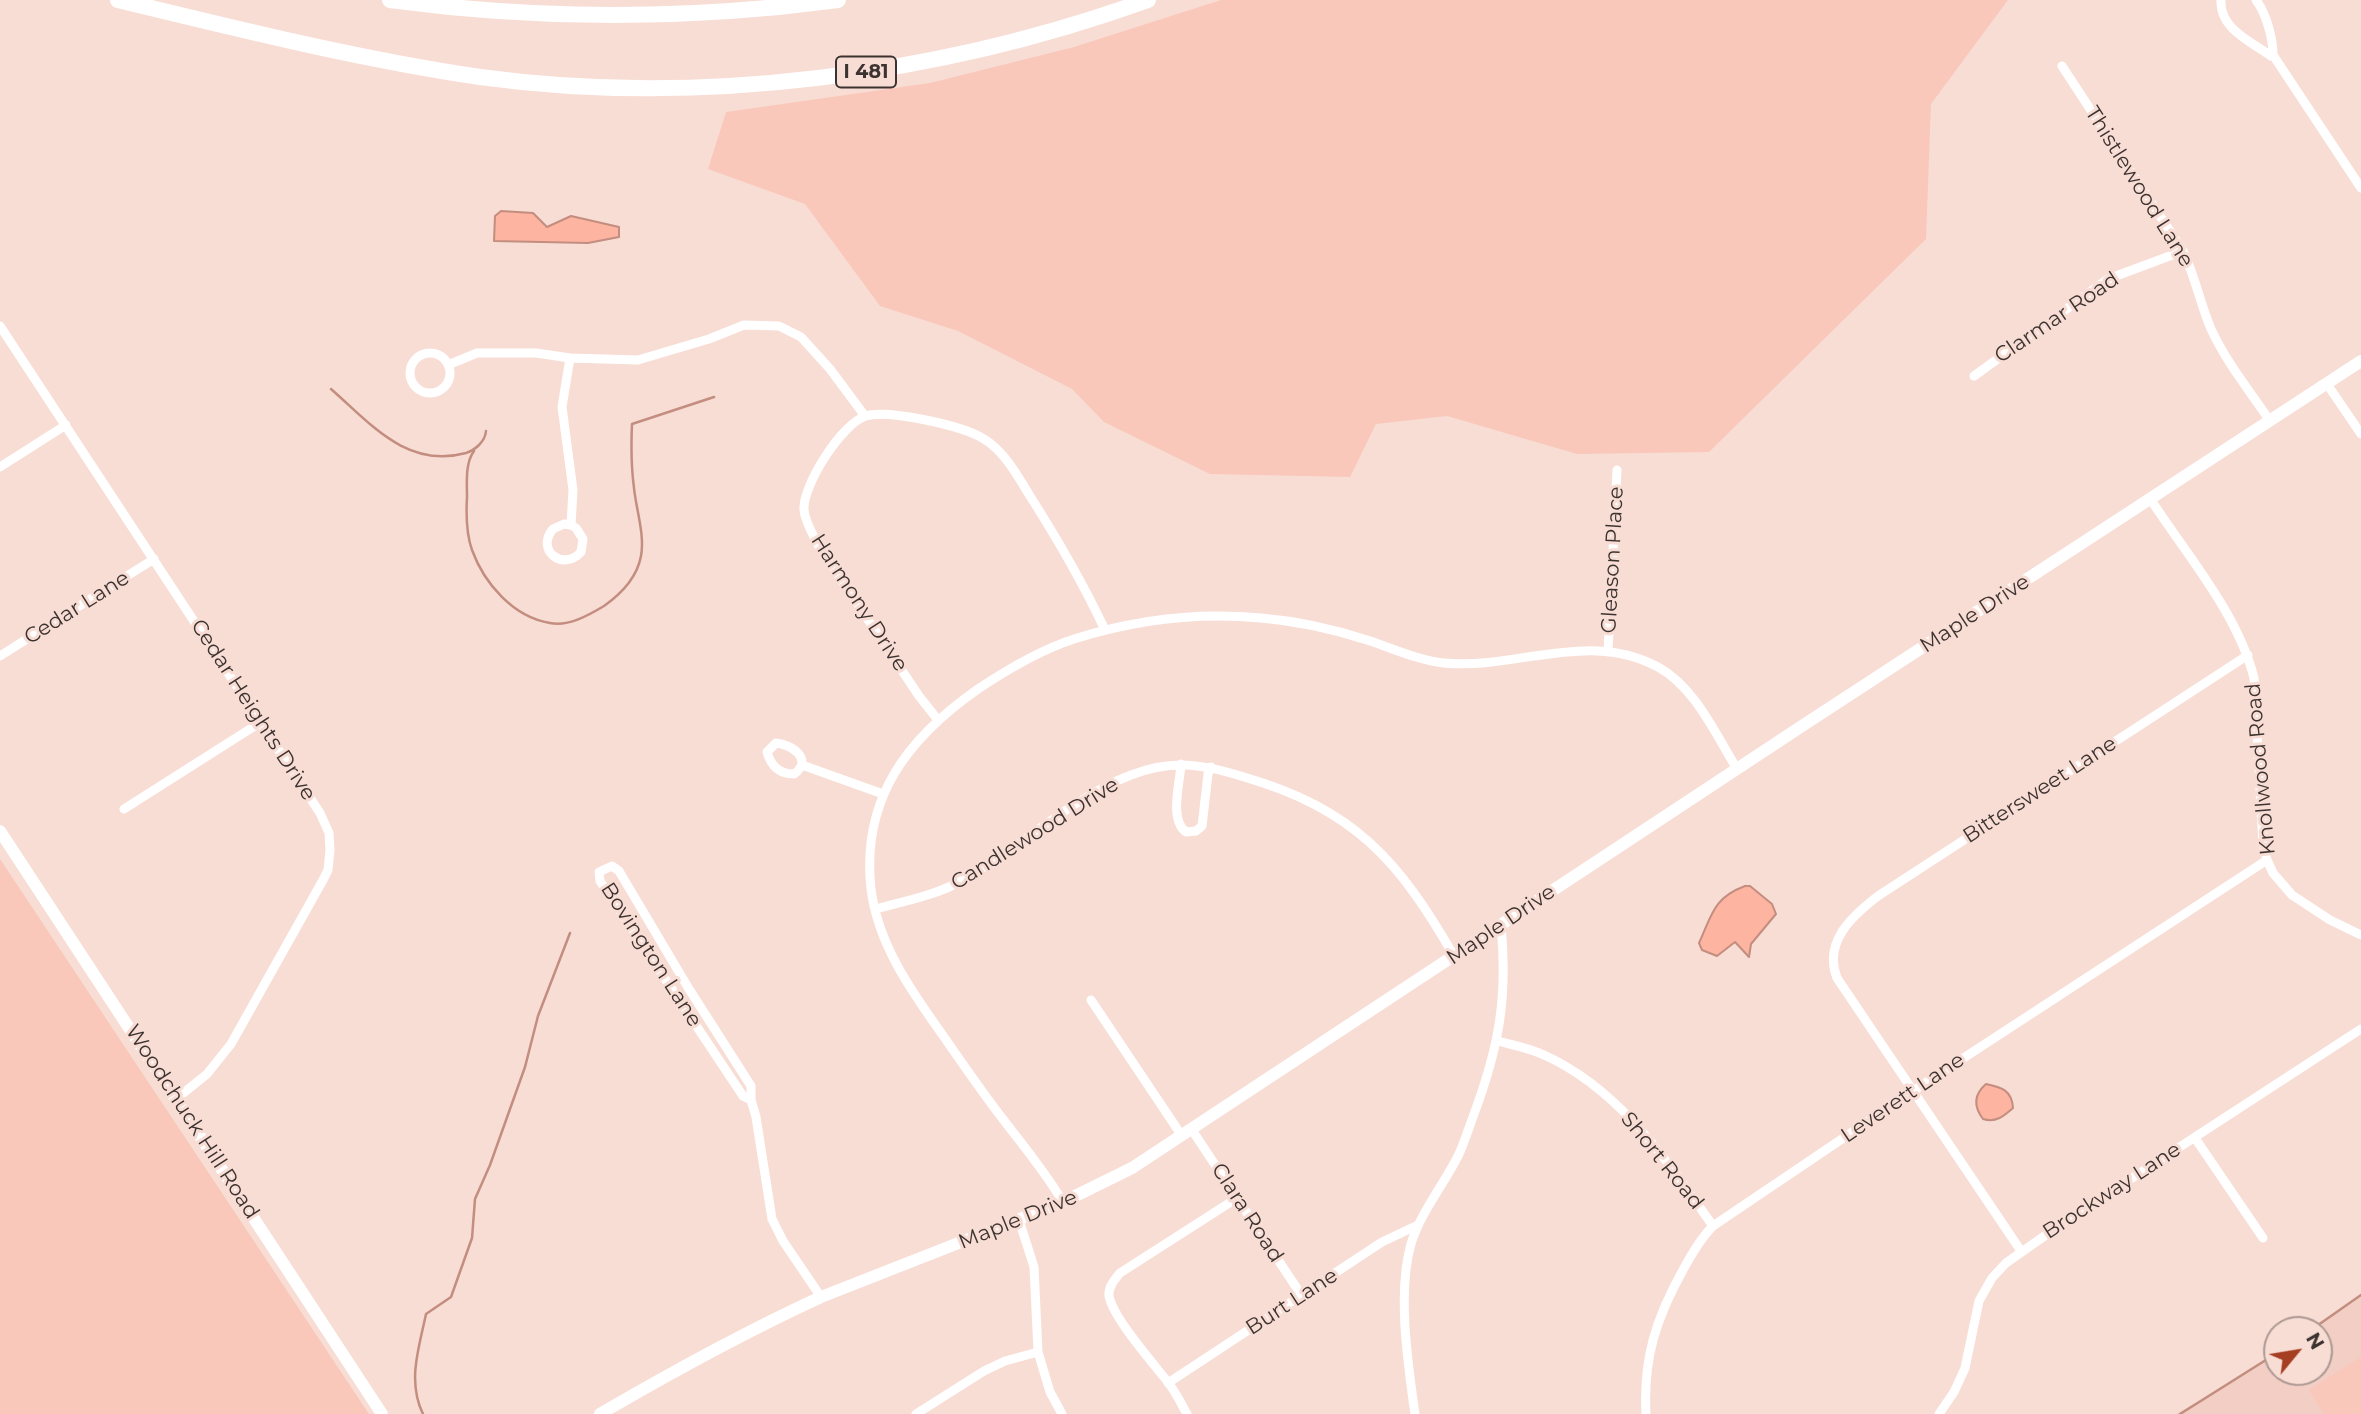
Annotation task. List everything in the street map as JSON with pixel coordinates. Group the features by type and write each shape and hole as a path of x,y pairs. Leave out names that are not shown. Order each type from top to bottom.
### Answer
{"highway":[{"name":"I 481","path":"118,0 393,63 536,82 676,88 870,72 1008,44 1148,0"},
{"path":"390,0 505,12 648,15 779,8 838,0"}],"street":[{"path":"2221,0 2221,14 2228,26 2273,55"},
{"path":"2256,0 2266,20 2273,55 2361,188"},
{"name":"Thistlewood Lane","path":"2062,66 2183,251 2220,346 2270,421"},
{"name":"Clarmar Road","path":"1974,376 2108,279 2183,251"},
{"path":"448,365 477,353 536,353 570,359 638,360 709,339 744,325 779,326 801,337 830,369 865,416 874,414 918,419 960,427 983,438 1000,452 1060,543 1105,630"},
{"name":"Cedar Heights Drive","path":"0,326 320,813 328,833 328,870 231,1044 207,1074 176,1099"},
{"path":"435,354 445,359 448,365 447,382 437,391 431,393 421,390 412,380 412,364 422,355 435,354"},
{"path":"570,359 562,407 573,491 571,525"},
{"name":"Maple Drive","path":"600,1414 661,1378 821,1297 1063,1202 1132,1168 2361,361"},
{"path":"2327,384 2361,434"},
{"name":"Harmony Drive","path":"865,416 849,425 814,476 806,495 804,510 818,545 938,720"},
{"path":"0,467 66,425"},
{"name":"Gleason Place","path":"1608,651 1617,470"},
{"name":"Knollwood Road","path":"2151,500 2218,601 2248,655 2254,678 2263,844 2273,873 2292,895 2330,920 2361,935"},
{"path":"558,525 571,525 583,539 581,552 571,560 558,560 547,546 549,534 558,525"},
{"name":"Cedar Lane","path":"0,656 154,559"},
{"path":"1063,1202 1042,1167 1000,1115 899,969 884,940 871,887 872,834 883,794 906,754 938,720 998,676 1039,653 1105,630 1168,618 1213,616 1260,618 1325,628 1442,663 1488,662 1581,650 1608,651 1628,654 1668,673 1686,691 1737,769"},
{"name":"Bittersweet Lane","path":"1913,1091 1838,978 1833,962 1841,934 1853,915 2248,655"},
{"path":"124,809 261,722"},
{"path":"1181,764 1177,815 1180,827 1186,832 1196,831 1202,826 1211,767"},
{"name":"Candlewood Drive","path":"875,909 943,890 1129,776 1156,767 1181,764 1211,767 1263,782 1350,824 1402,875 1454,956"},
{"path":"802,765 883,794"},
{"name":"Woodchuck Hill Road","path":"0,831 382,1414"},
{"name":"Leverett Lane","path":"1646,1414 1644,1385 1655,1330 1669,1295 1691,1256 1713,1226 1913,1091 2267,860"},
{"name":"Bovington Lane","path":"751,1100 743,1096 600,881 599,872 602,869 612,866 619,871 751,1086 751,1100 772,1219 783,1241 821,1297"},
{"path":"1415,1414 1405,1307 1406,1266 1411,1243 1419,1225 1460,1152 1488,1075 1497,1041 1502,1004 1501,925"},
{"name":"Clara Road","path":"1091,1000 1237,1198 1302,1296"},
{"path":"699,1028 710,1021"},
{"name":"Brockway Lane","path":"1939,1414 1954,1392 1965,1368 1979,1301 1992,1278 2021,1251 2361,1029"},
{"name":"Short Road","path":"1497,1041 1545,1055 1600,1090 1662,1154 1713,1226"},
{"path":"1913,1091 2021,1251"},
{"path":"2194,1138 2263,1238"},
{"path":"1187,1414 1118,1314 1109,1298 1112,1282 1120,1273 1237,1198"},
{"path":"1019,1220 1034,1267 1038,1352 1050,1392 1062,1414"},
{"name":"Burt Lane","path":"1168,1383 1382,1242 1419,1225"},
{"path":"916,1414 984,1371 1005,1361 1038,1352"}],"shaded area":[{"path":"1221,0 2008,0 1931,104 1926,239 1709,452 1577,454 1447,416 1376,424 1350,477 1210,474 1104,422 1072,389 958,331 880,306 805,204 708,169 726,112 930,83 1074,47"},
{"path":"501,211 533,213 547,227 571,216 619,227 619,237 588,243 494,241 495,216"},
{"path":"0,859 337,1366 369,1414 0,1414"},
{"path":"1750,886 1772,904 1776,914 1751,944 1749,957 1735,942 1717,956 1702,950 1699,943 1715,909 1726,896"},
{"path":"1986,1084 2005,1090 2012,1102 2013,1108 1996,1119 1983,1119 1978,1110 1977,1097"},
{"path":"2361,1297 2361,1414 2176,1414 2263,1361 2263,1386 2333,1386 2332,1316"},
{"path":"2361,1357 2361,1414 2324,1414 2309,1390 2315,1386 2333,1386 2333,1375"}],"waterway":[{"path":"331,389 391,440 426,455 466,453 479,445 486,431"},
{"path":"474,451 467,473 467,524 477,562 492,586 524,614 550,623 571,622 604,606 616,596 627,585 639,564 642,539 632,472 632,424 714,397"},
{"path":"423,1414 418,1402 415,1377 426,1314 451,1297 472,1238 475,1199 490,1165 525,1067 538,1016 570,933"},
{"path":"2331,1316 2361,1295"},
{"path":"2180,1414 2263,1362"}]}
